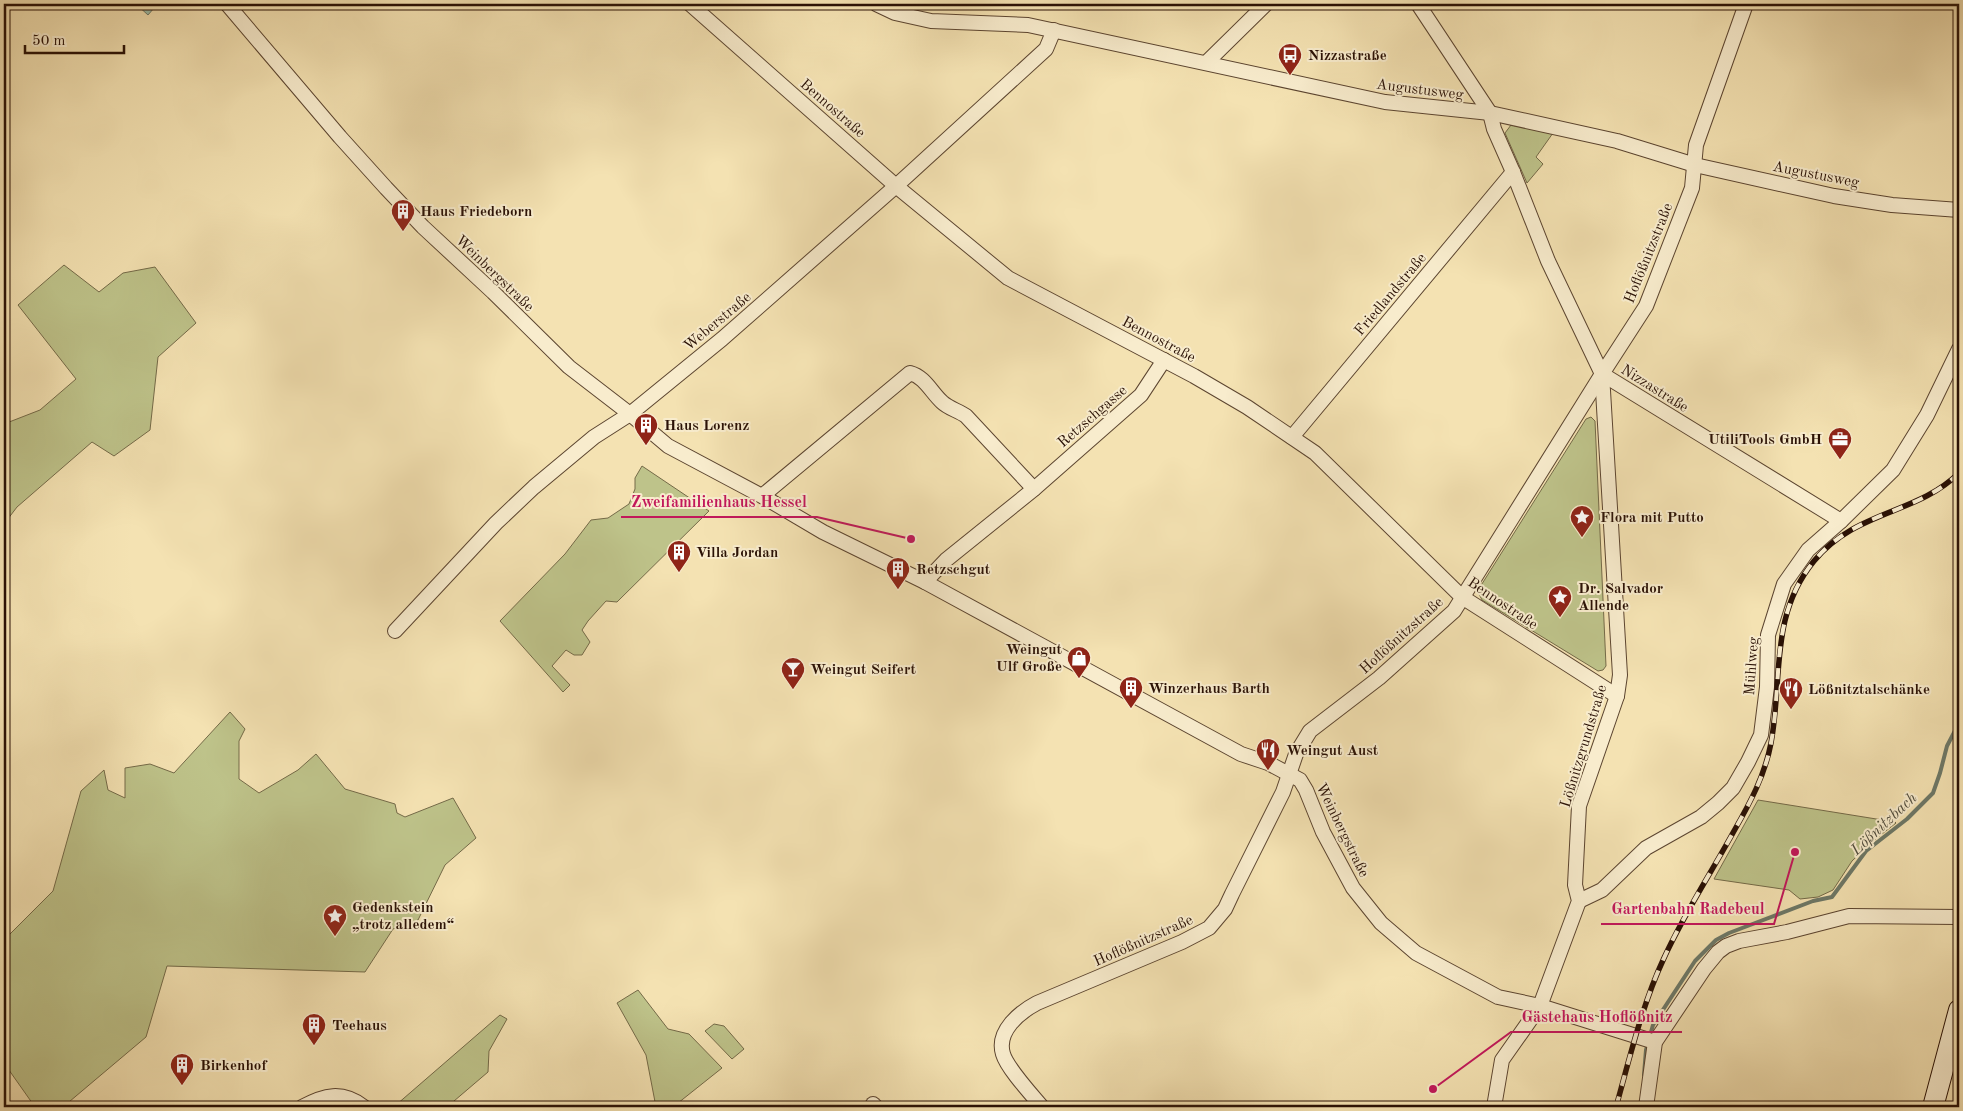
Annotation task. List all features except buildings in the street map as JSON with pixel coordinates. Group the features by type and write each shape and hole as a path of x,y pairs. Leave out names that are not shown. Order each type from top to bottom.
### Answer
{"street":[{"name":"Weinbergstraße","path":"226,4 340,137 398,201 569,367 668,446 762,496 823,532 925,582 1241,754 1268,762 1300,780 1323,832 1353,888 1393,934 1416,953 1498,997 1540,1006 1650,1041"},
{"name":"Bennostraße","path":"690,4 896,186 1008,278 1240,402 1292,437 1315,453 1462,597 1617,696"},
{"name":"Augustusweg","path":"876,4 895,13 931,21 1028,25 1207,62 1287,82 1385,102 1490,114 1617,142 1695,165 1834,196 1892,205 1959,210"},
{"path":"1207,62 1266,4"},
{"name":"Nizzastraße","path":"1418,4 1490,114 1494,129 1548,261 1602,374 1841,521"},
{"name":"Hoflößnitzstraße","path":"1042,1107 1002,1054 1004,1035 1015,1018 1025,1009 1037,1003 1182,942 1209,928 1232,894 1283,792 1296,754 1310,731 1393,666 1454,611 1646,306 1692,188 1696,145 1746,4"},
{"name":"Weberstraße","path":"395,632 496,524 534,487 594,437 630,414 722,339 896,186 1046,49 1054,30"},
{"name":"Friedlandstraße","path":"1292,437 1513,172"},
{"name":"Mühlweg","path":"1579,902 1602,890 1646,848 1700,817 1718,804 1733,788 1748,762 1760,735 1766,687 1768,634 1784,584 1808,550 1893,470 1927,415 1959,349"},
{"name":"Retzschgasse","path":"925,582 946,560 1034,489 1141,395 1164,360"},
{"path":"762,496 910,373 918,375 944,404 955,408 966,416 1034,489"},
{"name":"Lößnitzgrundstraße","path":"1494,1107 1502,1060 1540,1006 1579,902 1575,885 1579,806 1617,696 1620,675 1602,374"},
{"path":"1646,1107 1650,1041 1704,969 1718,952 1726,946 1739,941 1787,932 1849,916 1959,917"},
{"path":"1933,1107 1959,1010"},
{"path":"302,1107 316,1099 331,1095 348,1098 364,1107"}],"green space":[{"path":"1511,125 1553,133 1536,157 1543,164 1527,183 1505,133"},
{"path":"64,265 99,292 123,273 155,267 196,323 158,357 150,430 114,456 92,442 17,507 4,524 4,424 40,410 76,379 18,305"},
{"path":"1591,417 1595,421 1606,666 1603,670 1598,671 1482,600 1479,594 1480,587 1586,419"},
{"path":"642,466 709,511 617,602 606,601 588,621 582,630 590,642 582,655 574,655 566,650 552,666 570,685 563,692 500,621 565,554 591,520 608,518 629,504 635,489 635,478"},
{"path":"230,712 245,729 239,741 239,779 259,793 298,770 316,754 345,789 395,804 397,813 405,817 453,798 476,838 445,865 418,920 393,929 365,972 167,966 146,1037 63,1107 35,1107 4,1063 4,940 53,891 81,791 104,770 108,790 125,798 125,768 150,764 174,773"},
{"path":"1758,800 1896,823 1852,861 1833,890 1818,897 1800,899 1789,890 1714,879"},
{"path":"638,990 668,1029 689,1034 722,1068 673,1107 656,1107 646,1055 617,1003"},
{"path":"500,1015 507,1019 489,1051 488,1072 447,1107 398,1107 396,1105"},
{"path":"714,1024 724,1026 744,1049 732,1059 705,1031"}],"shaded area":[{"path":"136,4 149,4 154,8 148,15"}],"waterway":[{"name":"Lößnitzbach","path":"1644,1075 1646,1050 1653,1025 1695,961 1716,940 1729,933 1813,901 1832,897 1866,851 1907,819 1933,793 1947,746 1959,723"}],"railway":[{"path":"1616,1107 1637,1031 1656,976 1680,926 1746,810 1765,766 1771,743 1784,626 1790,604 1800,582 1814,561 1831,544 1848,532 1924,497 1942,487 1959,473"}],"place":[{"name":"Nizzastraße","path":"1290,76"},
{"name":"Haus Friedeborn","path":"403,232"},
{"name":"Haus Lorenz","path":"646,446"},
{"name":"UtiliTools GmbH","path":"1840,460"},
{"name":"Flora mit Putto","path":"1582,538"},
{"name":"Zweifamilienhaus Hessel","path":"911,539"},
{"name":"Villa Jordan","path":"679,573"},
{"name":"Retzschgut","path":"898,590"},
{"name":"Dr. Salvador Allende","path":"1560,618"},
{"name":"Weingut Ulf Große","path":"1079,679"},
{"name":"Weingut Seifert","path":"793,690"},
{"name":"Winzerhaus Barth","path":"1131,709"},
{"name":"Lößnitztalschänke","path":"1791,710"},
{"name":"Weingut Aust","path":"1268,771"},
{"name":"Gartenbahn Radebeul","path":"1795,852"},
{"name":"Gedenkstein „trotz alledem“","path":"335,937"},
{"name":"Teehaus","path":"314,1046"},
{"name":"Birkenhof","path":"182,1086"},
{"name":"Gästehaus Hoflößnitz","path":"1433,1089"}]}
